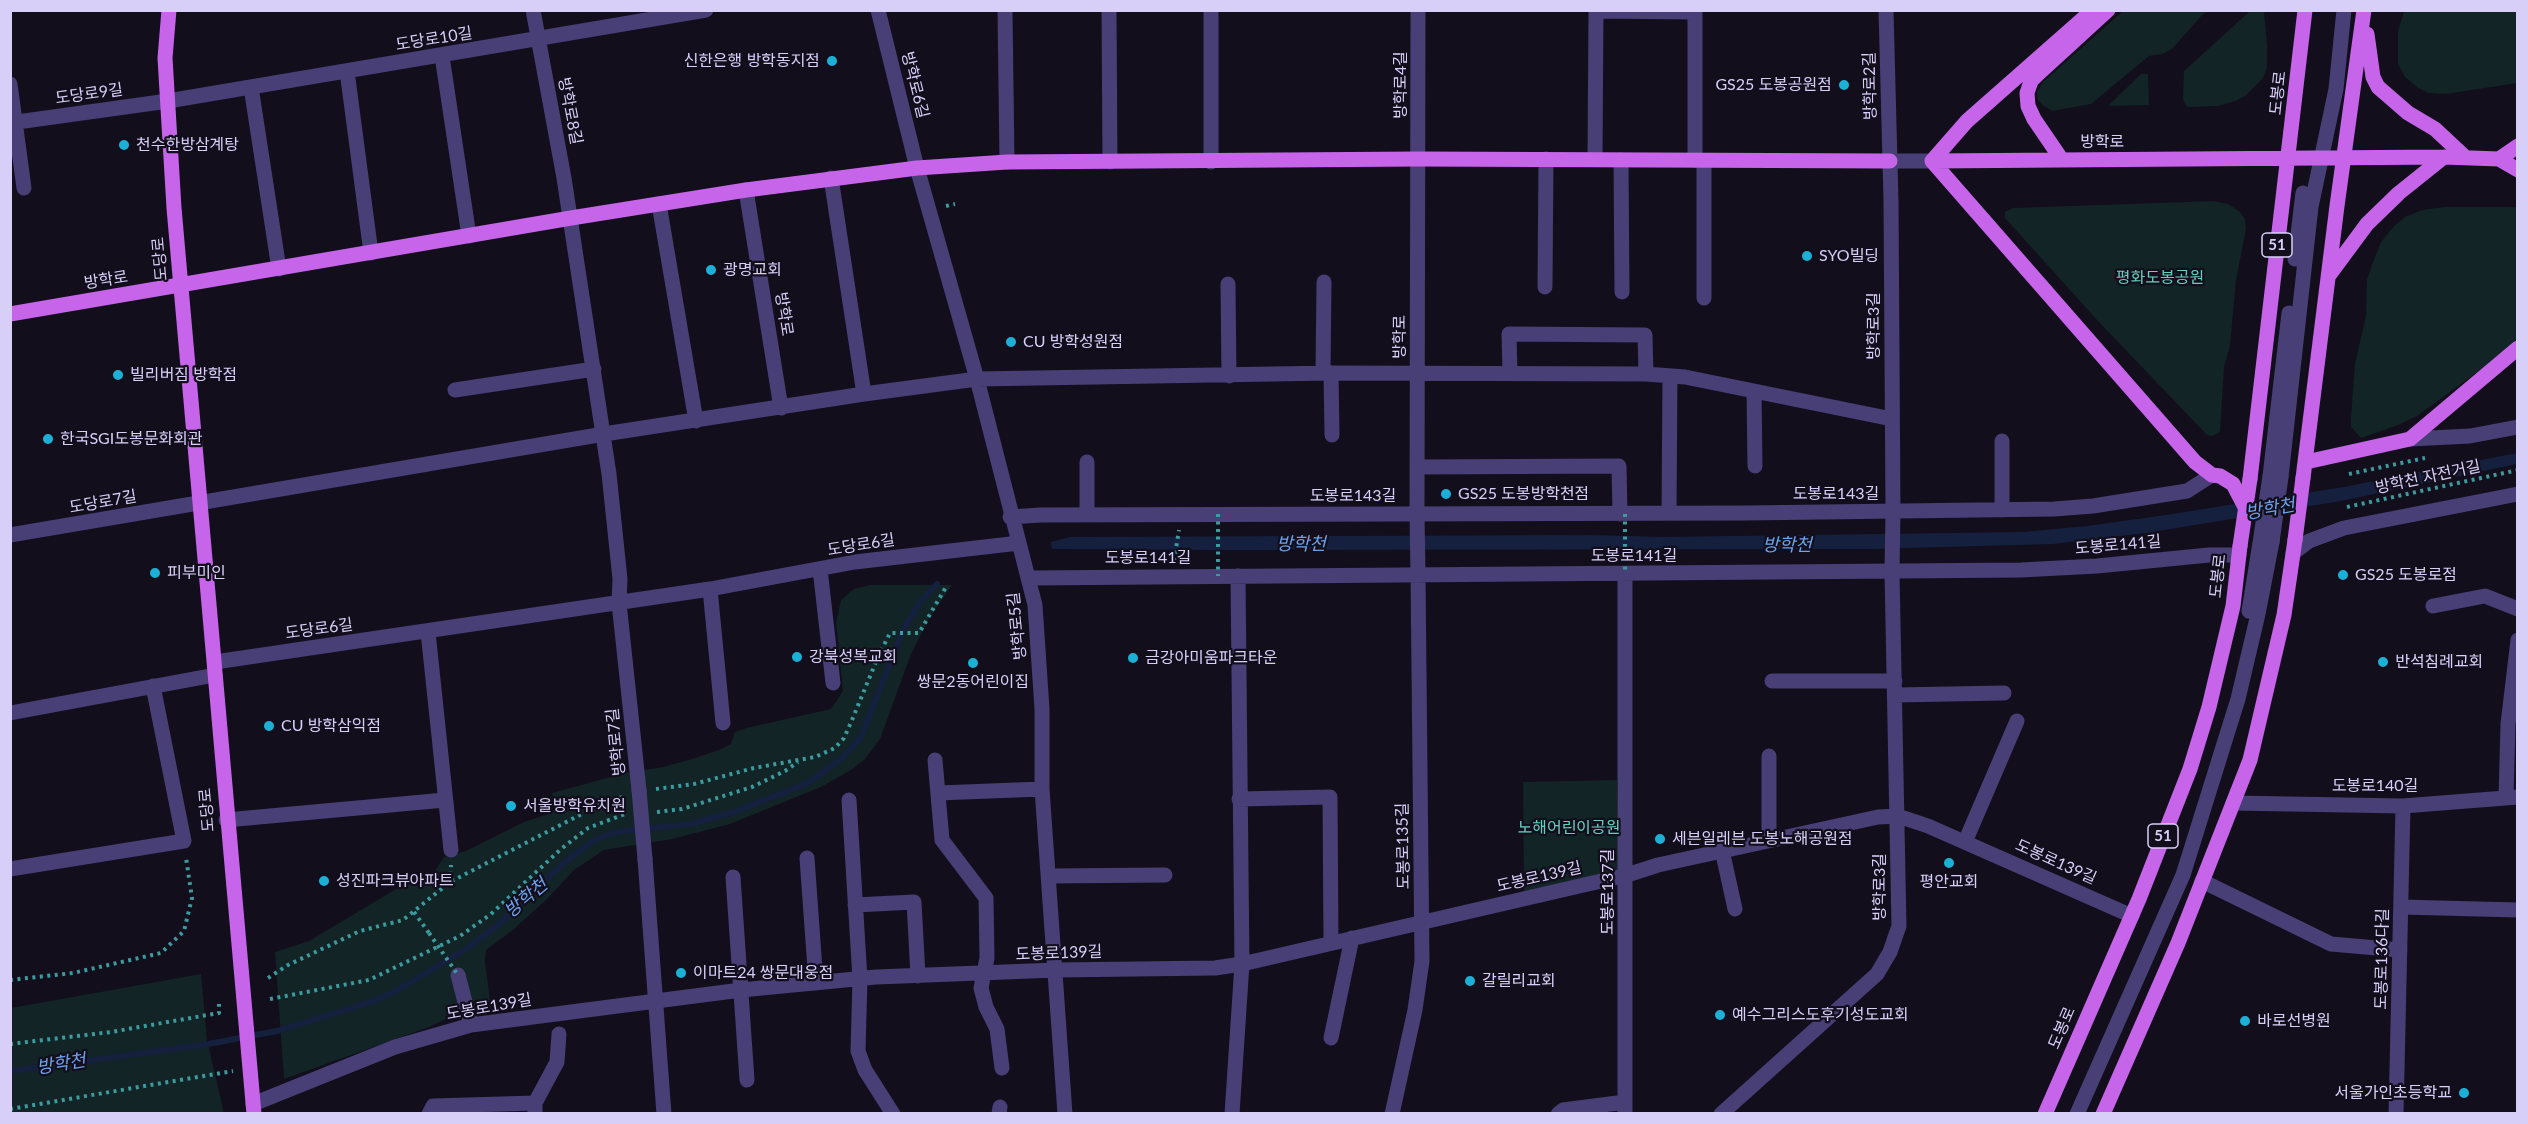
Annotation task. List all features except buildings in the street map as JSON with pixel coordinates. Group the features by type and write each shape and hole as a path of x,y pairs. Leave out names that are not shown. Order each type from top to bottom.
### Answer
{"main road":[{"name":"도당로","path":"169,10 165,58 180,286 253,1109"},
{"path":"2093,10 1967,121 1932,161 2195,462 2212,475 2220,476 2233,484 2246,507"},
{"path":"2062,160 2034,119 2028,106 2027,93 2031,81 2108,10"},
{"name":"도봉로","path":"2045,1113 2132,916 2190,769 2209,707 2233,606 2305,10"},
{"path":"2103,1113 2178,943 2250,760 2284,615 2292,570 2364,10"},
{"path":"2364,10 2373,77 2378,87 2387,97 2422,119 2466,158"},
{"path":"2499,159 2517,146"},
{"name":"방학로","path":"1932,161 2444,157 2499,159 2517,170"},
{"path":"2329,276 2367,224 2444,157"},
{"name":"방학로","path":"10,314 571,218 746,190 917,168 1007,162 1418,159 1890,160"},
{"path":"2306,462 2410,439 2517,348"}],"street":[{"name":"방학로8길","path":"533,10 571,218"},
{"name":"도당로10길","path":"168,101 706,10"},
{"name":"방학로6길","path":"878,10 917,168"},
{"path":"1005,10 1007,162"},
{"path":"1110,10 1110,162"},
{"path":"1211,10 1211,162"},
{"name":"방학로4길","path":"1418,10 1418,159"},
{"name":"방학로2길","path":"1886,10 1890,160"},
{"path":"2077,1113 2183,875 2238,699 2258,614 2335,10"},
{"path":"2315,157 2336,89 2344,10"},
{"path":"1595,159 1596,11 1695,12 1704,298"},
{"path":"442,56 469,236"},
{"path":"347,71 371,253"},
{"path":"10,84 13,122 24,188"},
{"path":"251,87 279,269"},
{"name":"도당로9길","path":"13,122 168,101"},
{"name":"방학로","path":"1418,159 1418,514"},
{"path":"1545,287 1546,159"},
{"path":"1621,160 1622,292"},
{"name":"방학로","path":"1890,160 1932,161"},
{"name":"방학로3길","path":"1721,1113 1877,974 1890,952 1899,926 1892,572 1890,160"},
{"name":"방학로5길","path":"917,168 976,379 1010,517 1030,578 1035,605 1041,697 1042,789 1050,876 1065,1113"},
{"path":"831,178 864,394"},
{"name":"방학로","path":"746,190 781,408"},
{"path":"659,204 696,421"},
{"name":"방학로7길","path":"571,218 604,435 620,579 619,603 639,790 664,1113"},
{"path":"1324,282 1332,435"},
{"path":"1228,284 1229,375"},
{"path":"1510,373 1509,334 1646,335 1646,375"},
{"path":"455,390 594,369"},
{"path":"201,504 604,435 864,394 976,379 1327,373 1670,376 1892,419"},
{"path":"1669,513 1670,376"},
{"path":"1754,391 1755,466"},
{"path":"2410,439 2470,436 2517,427"},
{"path":"2002,441 2002,510"},
{"path":"1087,462 1087,515"},
{"path":"1417,467 1619,466 1622,514"},
{"name":"도봉로143길","path":"1010,517 2002,510 2093,506 2187,492 2212,475"},
{"path":"2294,547 2343,528 2517,494"},
{"name":"도당로7길","path":"10,536 201,504"},
{"name":"도봉로135길","path":"1392,1113 1415,1010 1422,961 1418,514"},
{"name":"도당로6길","path":"10,713 153,687 215,669 428,632 710,589 900,556 1019,543"},
{"path":"2067,1113 2172,881 2230,699 2266,543"},
{"name":"도봉로141길","path":"1030,578 1050,576 2021,570 2097,566 2239,551"},
{"path":"820,569 833,683"},
{"name":"도봉로137길","path":"1558,1113 1563,1110 1625,1108 1627,875 1625,574"},
{"path":"1232,1113 1242,964 1238,576"},
{"path":"710,589 723,723"},
{"path":"2433,606 2485,596 2517,609"},
{"path":"428,632 451,849"},
{"path":"2512,797 2508,724 2517,640"},
{"path":"1772,681 2004,693"},
{"path":"10,869 184,841 153,687"},
{"path":"1965,842 2017,721"},
{"path":"1769,756 1769,840"},
{"path":"935,760 942,840 986,898 987,957 981,988 986,1007 997,1029 1002,1068"},
{"path":"938,793 1042,789"},
{"path":"1239,799 1330,797 1331,942"},
{"name":"도봉로140길","path":"2233,803 2403,806 2512,797"},
{"path":"226,820 445,800"},
{"path":"849,800 860,979 858,1051 865,1070 893,1113"},
{"name":"도봉로136다길","path":"2396,1113 2403,806"},
{"name":"도봉로139길","path":"253,1109 394,1047 471,1025 741,990 860,979 1056,970 1215,968 1242,964 1627,875 1722,850 1878,817 1898,816 1928,826 2132,916"},
{"path":"1722,850 1735,909"},
{"path":"807,858 816,983"},
{"path":"1050,876 1165,875"},
{"path":"733,877 747,1080"},
{"path":"2202,881 2331,944 2400,950"},
{"path":"855,906 914,902 918,976"},
{"path":"2401,907 2517,910"},
{"path":"1331,1038 1352,938"},
{"path":"458,975 471,1025"},
{"path":"429,1113 433,1106 535,1108 557,1062 559,1034"}],"path":[{"path":"946,206 955,204"},
{"name":"방학천 자전거길","path":"2343,508 2517,470"},
{"path":"1218,514 1218,576"},
{"path":"1622,514 1625,574"},
{"path":"1175,554 1179,532"},
{"path":"268,978 288,965 360,931 403,920 450,882 509,850 555,830 605,802 639,790 694,784 754,768 823,755 835,748 843,738 890,633 919,633 946,587"},
{"path":"656,812 682,809 743,790 785,771 801,760"},
{"path":"270,999 369,980 460,936 490,914 561,849 588,828 623,814 634,813"},
{"path":"10,980 73,973 161,954 184,931 192,898 184,841"},
{"path":"414,912 458,975"},
{"path":"10,1044 111,1032 219,1013 219,1004"},
{"path":"10,1109 249,1066"}],"green space":[{"path":"2123,11 2210,11 2203,14 2172,49 2162,54 2149,56 2091,104 2052,111 2044,106 2038,100 2037,92 2043,82"},
{"path":"2250,11 2264,11 2267,67 2263,78 2245,96 2235,101 2218,106 2187,107 2183,99 2184,71"},
{"path":"2404,11 2517,11 2517,83 2446,94 2429,93 2418,88 2405,77 2398,64 2398,31"},
{"path":"2141,74 2148,74 2149,105 2108,106"},
{"name":"평화도봉공원","path":"2214,201 2228,204 2240,212 2245,219 2246,229 2236,280 2230,346 2224,367 2220,432 2213,436 2207,435 2097,320 2005,218 2005,212 2013,208"},
{"path":"2445,207 2517,207 2517,339 2487,365 2417,416 2361,438 2351,427 2351,417 2355,364 2366,316 2367,280 2373,262 2381,242 2405,217 2422,210"},
{"path":"870,585 952,585 930,617 911,654 880,739 865,759 821,787 730,824 672,839 604,850 574,870 514,929 486,950 485,962 491,1008 454,1015 429,1027 284,1079 275,952 309,941 396,889 432,876 444,857 466,851 524,822 554,812 552,793 625,773 663,767 692,759 731,744 735,732 746,728 831,709 843,691 836,623 841,600 854,589"},
{"name":"노해어린이공원","path":"1617,780 1618,870 1524,892 1523,782"},
{"path":"201,974 207,1040 224,1113 11,1113 11,1008"}],"water":[{"path":"2517,453 2517,464 2341,501 2146,533 2053,544 1870,549 1225,550 1052,549 1051,542 1070,537 1594,535 1663,537 2022,532 2159,516 2344,487"}],"waterway":[{"name":"방학천","path":"10,1071 203,1045 277,1031 374,1001 396,991 466,949 498,925 564,863 594,840 616,832 690,824 734,812 808,783 842,758 861,737 904,628 920,602 937,584"}],"place":[{"name":"신한은행 방학동지점","path":"832,61"},
{"name":"GS25 도봉공원점","path":"1844,85"},
{"name":"천수한방삼계탕","path":"124,145"},
{"name":"SYO빌딩","path":"1807,256"},
{"name":"광명교회","path":"711,270"},
{"name":"CU 방학성원점","path":"1011,342"},
{"name":"빌리버짐 방학점","path":"118,375"},
{"name":"한국SGI도봉문화회관","path":"48,439"},
{"name":"GS25 도봉방학천점","path":"1446,494"},
{"name":"피부미인","path":"155,573"},
{"name":"GS25 도봉로점","path":"2343,575"},
{"name":"강북성복교회","path":"797,657"},
{"name":"금강아미움파크타운","path":"1133,658"},
{"name":"반석침례교회","path":"2383,662"},
{"name":"쌍문2동어린이집","path":"973,663"},
{"name":"CU 방학삼익점","path":"269,726"},
{"name":"서울방학유치원","path":"511,806"},
{"name":"세븐일레븐 도봉노해공원점","path":"1660,839"},
{"name":"평안교회","path":"1949,863"},
{"name":"성진파크뷰아파트","path":"324,881"},
{"name":"이마트24 쌍문대웅점","path":"681,973"},
{"name":"갈릴리교회","path":"1470,981"},
{"name":"예수그리스도후기성도교회","path":"1720,1015"},
{"name":"바로선병원","path":"2245,1021"},
{"name":"서울가인초등학교","path":"2464,1093"}]}
